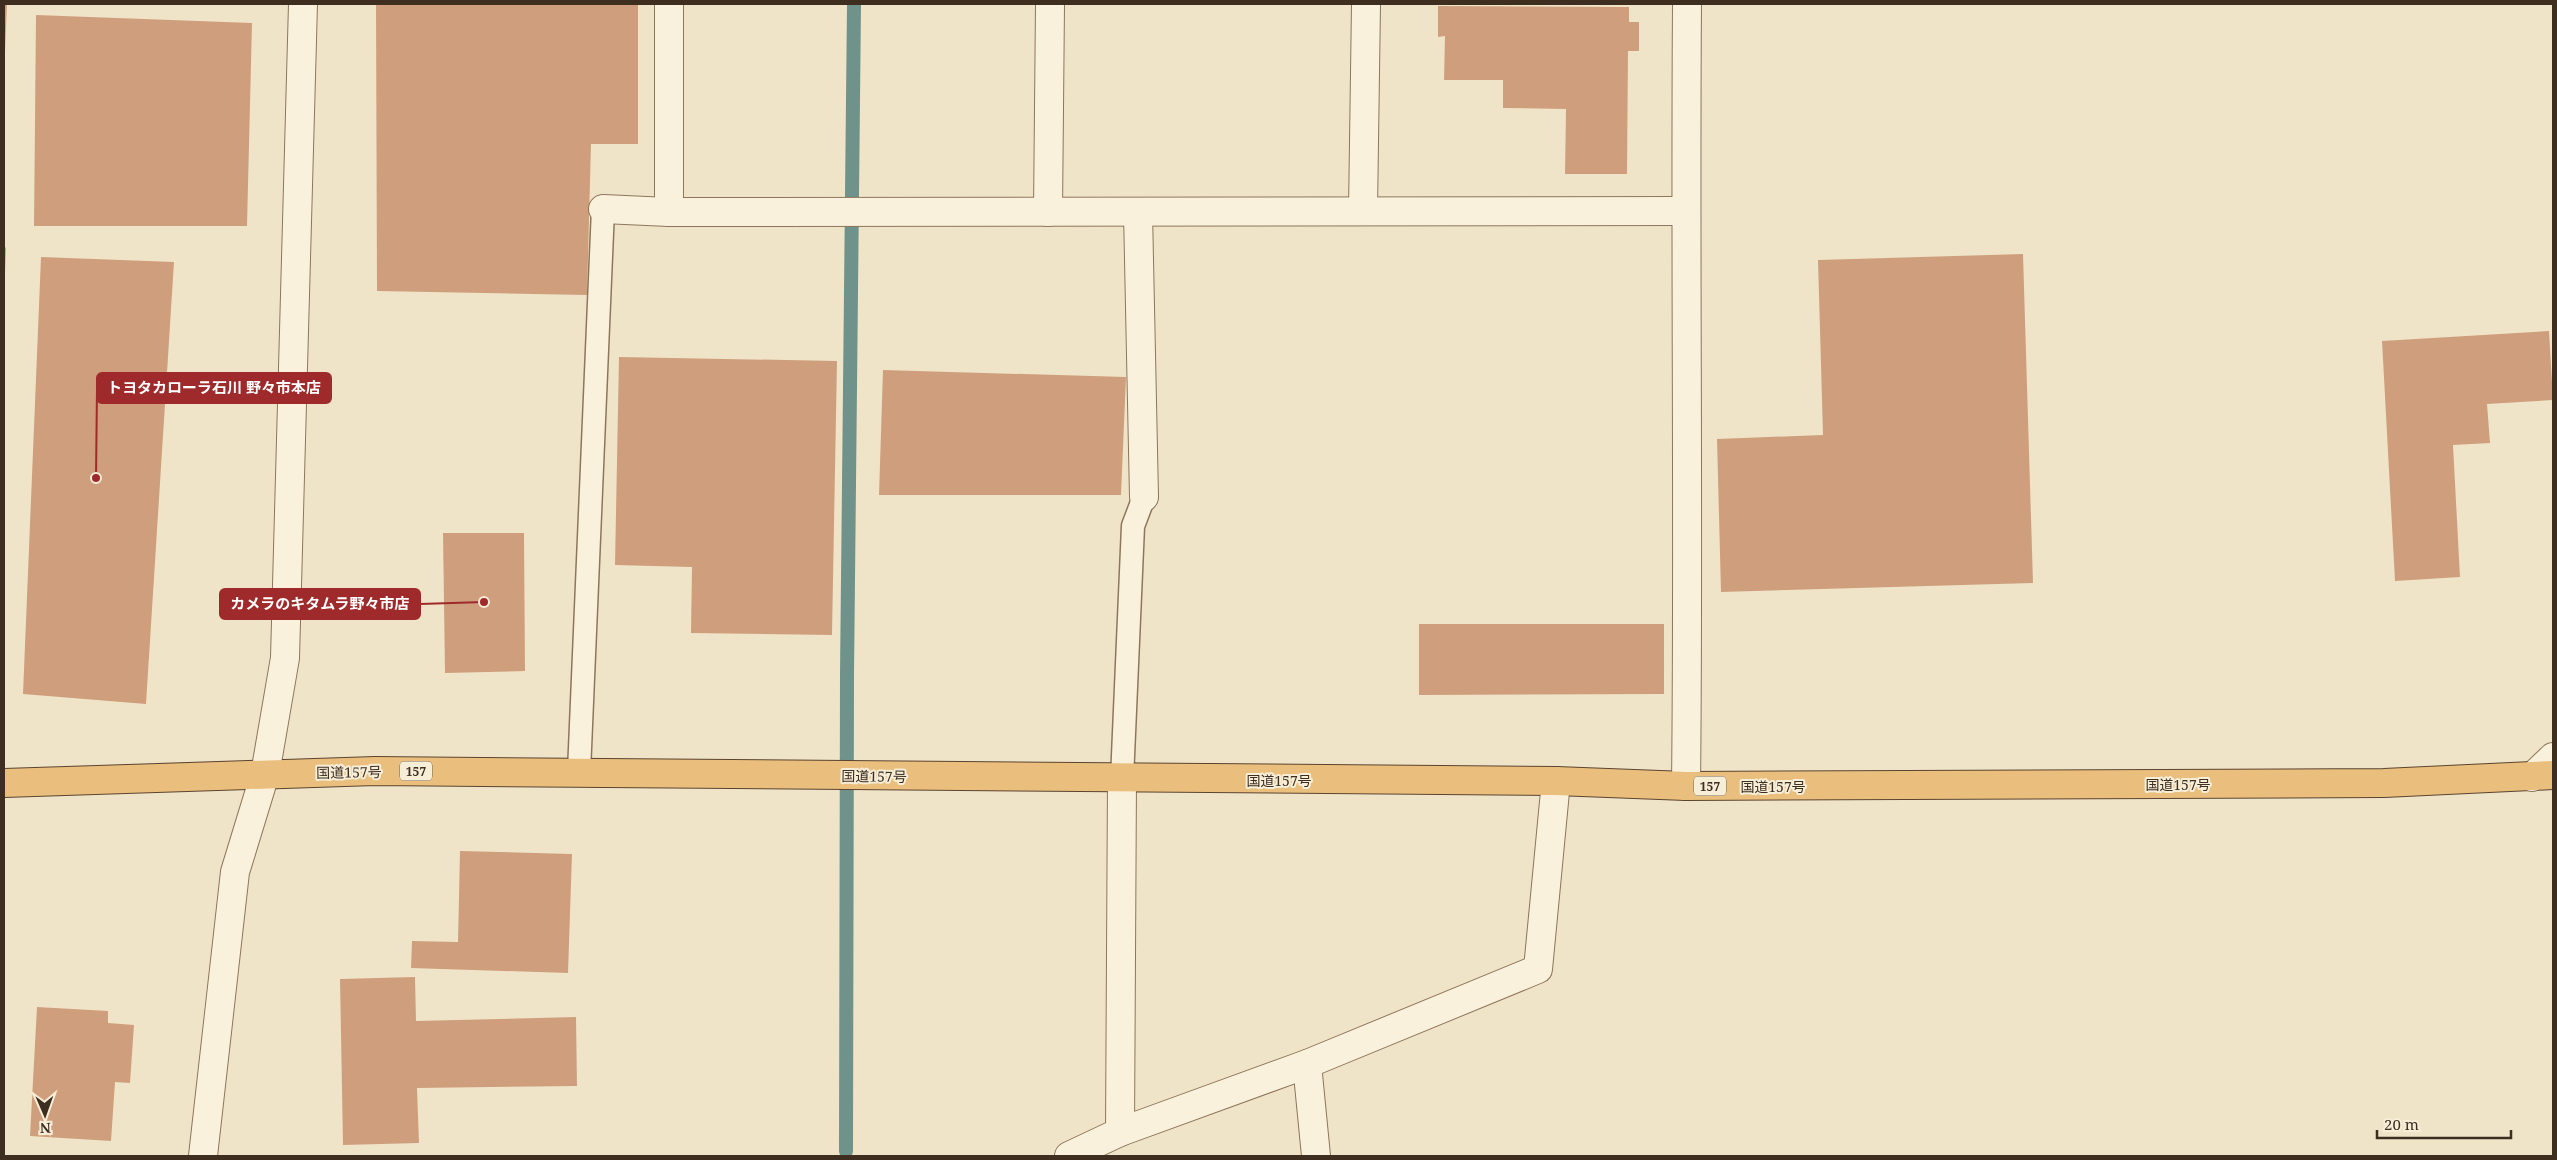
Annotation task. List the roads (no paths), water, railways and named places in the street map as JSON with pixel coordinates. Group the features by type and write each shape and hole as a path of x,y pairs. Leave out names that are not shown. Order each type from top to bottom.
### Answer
{"highway":[{"name":"国道157号","path":"4,783 374,771 1122,779 1556,781 1686,786 2374,783 2542,776"}],"street":[{"path":"203,1156 235,872 265,774 284,658 303,4"},
{"path":"669,4 669,212"},
{"path":"1048,212 1050,4"},
{"path":"1363,211 1366,4"},
{"path":"1686,786 1689,508 1686,211 1687,4"},
{"path":"603,209 669,212 830,213 1686,211"},
{"path":"1138,212 1144,497"},
{"path":"2542,776 2553,756"},
{"path":"1120,1132 1122,779"},
{"path":"1069,1156 1120,1132 1307,1064 1538,969 1556,781"},
{"path":"1307,1064 1316,1156"}],"lane":[{"path":"579,772 603,209"},
{"path":"1122,779 1133,526 1144,497"}],"waterway":[{"path":"846,1151 847,675 854,4"}],"place":[{"name":"トヨタカローラ石川 野々市本店","path":"96,478"},
{"name":"カメラのキタムラ野々市店","path":"484,602"}]}
